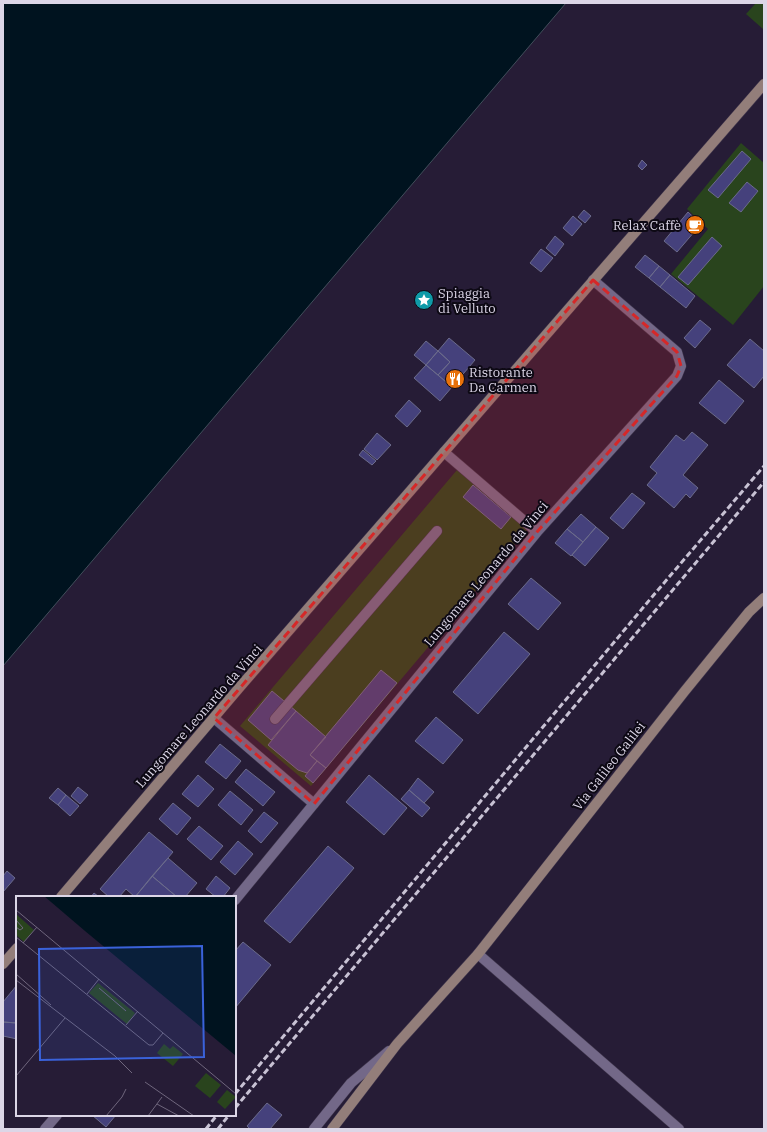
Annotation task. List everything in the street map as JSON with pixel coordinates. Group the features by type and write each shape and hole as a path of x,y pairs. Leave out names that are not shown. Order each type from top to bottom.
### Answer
{"street":[{"name":"Lungomare Leonardo da Vinci","path":"62,896 444,452 764,84"},
{"name":"Lungomare Leonardo da Vinci","path":"236,899 537,532 677,376 681,366 677,352 593,280"},
{"path":"444,452 537,532"},
{"path":"275,719 436,531"},
{"name":"Via Galileo Galilei","path":"332,1129 397,1044 478,954 694,679 749,612 764,598"},
{"path":"214,718 314,804"},
{"path":"3,964 16,949"},
{"path":"478,954 678,1129"},
{"name":"Via Galileo Galilei","path":"314,1129 350,1083 397,1044"},
{"path":"45,1129 56,1116"}],"highlighted area":[{"path":"593,280 677,352 681,366 677,376 537,532 314,804 214,718"}],"green space":[{"path":"756,3 764,3 763,29 746,14"},
{"path":"741,143 764,163 764,286 733,325 671,274 708,229 687,209"},
{"path":"457,470 527,530 311,786 240,726"}],"water":[{"path":"3,3 566,3 3,666"}],"building":[{"path":"742,151 751,159 718,198 708,190"},
{"path":"642,160 647,165 642,170 638,166"},
{"path":"747,182 758,191 741,212 729,203"},
{"path":"584,210 591,216 585,223 578,217"},
{"path":"688,212 701,224 677,252 664,241"},
{"path":"573,216 582,224 572,236 563,228"},
{"path":"555,236 564,244 555,256 546,248"},
{"path":"712,237 722,246 688,285 678,277"},
{"path":"541,249 553,258 541,272 530,263"},
{"path":"645,255 659,266 649,278 635,267"},
{"path":"659,266 670,275 660,287 649,278"},
{"path":"670,275 695,296 686,308 660,287"},
{"path":"700,320 711,329 695,348 684,338"},
{"path":"449,338 475,360 452,387 438,375 450,362 438,351"},
{"path":"750,339 764,351 764,376 754,388 727,365"},
{"path":"426,341 438,351 426,365 414,355"},
{"path":"438,351 450,362 438,375 426,365"},
{"path":"426,365 452,387 440,401 414,378"},
{"path":"719,380 744,401 725,424 699,403"},
{"path":"409,400 421,411 407,427 395,416"},
{"path":"692,432 708,445 683,475 698,488 690,498 686,494 674,508 647,485 657,473 650,467 676,435 684,441"},
{"path":"377,433 391,445 377,460 364,449"},
{"path":"363,450 376,461 372,465 359,455"},
{"path":"473,485 511,517 501,529 463,497"},
{"path":"632,493 645,503 623,529 610,518"},
{"path":"581,514 596,527 583,542 567,529"},
{"path":"596,527 609,538 585,566 572,555"},
{"path":"567,529 583,542 571,556 555,543"},
{"path":"531,578 561,603 538,630 508,604"},
{"path":"504,632 530,654 478,714 453,692"},
{"path":"381,670 397,683 326,768 310,755"},
{"path":"272,691 296,711 271,740 248,720"},
{"path":"296,711 326,737 310,755 317,761 307,773 298,770 268,745"},
{"path":"436,717 463,740 443,764 415,741"},
{"path":"220,744 241,761 226,779 205,762"},
{"path":"317,761 326,768 313,783 305,776"},
{"path":"246,769 275,792 263,806 235,782"},
{"path":"198,775 214,789 198,807 182,794"},
{"path":"369,775 407,808 384,835 346,802"},
{"path":"418,778 434,792 424,803 409,790"},
{"path":"78,787 88,795 80,804 71,796"},
{"path":"58,788 66,795 58,805 49,798"},
{"path":"409,790 430,808 422,817 401,799"},
{"path":"230,791 253,810 241,825 218,805"},
{"path":"66,795 79,806 70,816 58,805"},
{"path":"173,803 191,818 177,835 159,819"},
{"path":"264,812 278,823 261,843 248,831"},
{"path":"199,826 223,846 211,860 187,839"},
{"path":"149,832 173,852 136,896 126,889 120,896 108,896 100,889"},
{"path":"238,841 253,854 235,875 220,862"},
{"path":"328,846 354,868 290,943 264,921"},
{"path":"168,858 197,883 186,896 176,896 152,876"},
{"path":"7,871 15,878 3,892 3,876"},
{"path":"152,876 176,896 136,896"},
{"path":"216,876 230,888 224,896 215,896 206,889"},
{"path":"243,942 271,965 236,1007 236,950"},
{"path":"16,986 16,1023 3,1022 3,1002"},
{"path":"3,1022 16,1023 16,1039 3,1036"},
{"path":"267,1103 282,1115 270,1129 250,1129 247,1126"},
{"path":"93,1116 115,1116 106,1127"}],"railway":[{"path":"236,1093 652,597 764,466"},
{"path":"236,1107 764,482"},
{"path":"206,1129 216,1116"},
{"path":"218,1129 228,1116"}],"place":[{"name":"Relax Caffè","path":"695,225"},
{"name":"Spiaggia di Velluto","path":"424,300"},
{"name":"Ristorante Da Carmen","path":"455,379"}]}
